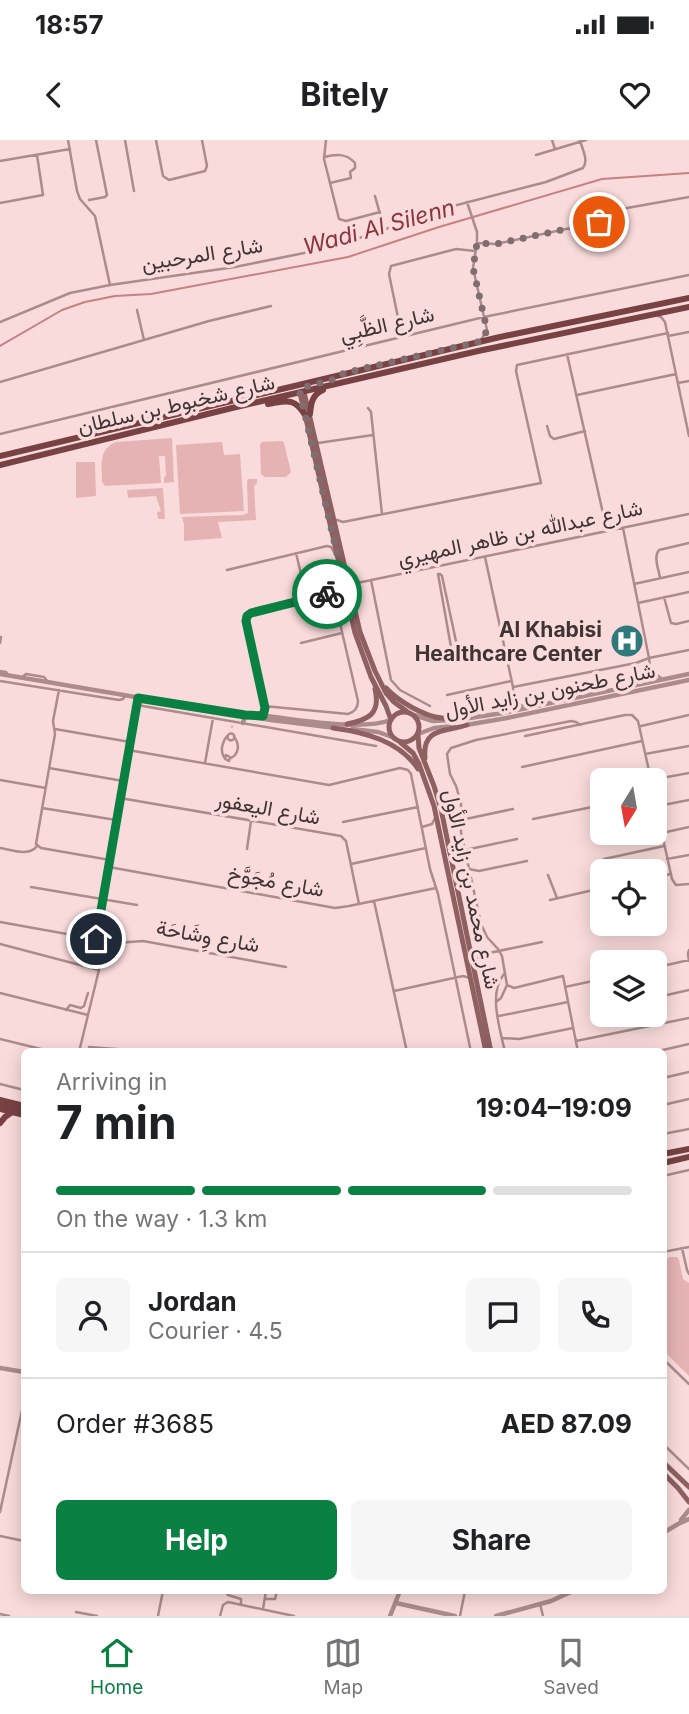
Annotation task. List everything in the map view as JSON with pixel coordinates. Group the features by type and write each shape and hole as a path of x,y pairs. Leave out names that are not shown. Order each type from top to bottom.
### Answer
{"main road":[{"path":"347,724 366,719 374,710 377,699 376,681 360,632 337,530 332,521 300,390 335,379 344,373 689,298"},
{"name":"شارع شخبوط بن سلطان","path":"0,456 109,429 343,382 630,318 689,308"},
{"path":"307,418 312,400 317,394 343,382"},
{"name":"شارع شخبوط بن سلطان","path":"0,465 261,402 300,390"},
{"path":"252,404 292,402 307,418 319,455 338,561 355,633 376,681 387,706 392,737 400,742 408,742 418,735 419,724 411,714 389,698 376,681"},
{"path":"376,681 398,699 428,715 466,722"},
{"path":"391,720 400,713 411,714"},
{"path":"426,765 425,747 432,735 466,722"},
{"path":"333,728 364,733 400,750 411,759 426,780"},
{"name":"شارع محمد بن زايد الأول","path":"418,735 419,748 440,809 469,944 471,979 485,1048"},
{"name":"شارع محمد بن زايد الأول","path":"400,742 416,757 430,793 490,1048"},
{"path":"1,1106 21,1109"},
{"path":"1,1106 12,1112"},
{"path":"0,1124 12,1112 21,1110"},
{"path":"667,1153 689,1149"},
{"path":"667,1162 689,1157"},
{"path":"667,1466 689,1487"},
{"path":"667,1477 689,1502"}],"street":[{"path":"68,140 77,191 94,216 110,285"},
{"path":"89,200 107,194 96,140"},
{"path":"125,140 134,191"},
{"path":"156,140 163,174 170,180 205,171 207,164 202,140"},
{"path":"326,140 324,157 338,216 346,222 380,214"},
{"path":"552,140 555,149"},
{"path":"536,155 586,140"},
{"name":"شارع المرحبين","path":"0,322 61,295 110,285 248,265 304,253 385,230 429,212 540,184 580,170 586,162 580,141"},
{"path":"0,161 70,149"},
{"path":"324,157 341,154 355,163 350,172 351,178 330,183"},
{"path":"0,203 43,195 37,155"},
{"path":"374,195 385,230"},
{"path":"477,243 496,244 594,223 626,208 689,197"},
{"path":"467,202 476,229 474,272 487,330 478,342"},
{"path":"402,337 389,274 391,266 456,249 475,251"},
{"name":"شارع الظَّبِي","path":"0,434 484,317 689,275"},
{"path":"0,382 209,321 271,306"},
{"path":"689,308 670,314 666,322 689,436"},
{"path":"137,310 144,340"},
{"path":"630,318 660,316 666,322"},
{"path":"487,330 500,337"},
{"path":"327,546 331,539 332,521 343,522 541,484 516,371 519,364 689,332"},
{"path":"567,354 607,531"},
{"path":"577,395 676,374"},
{"path":"678,383 689,381"},
{"path":"368,408 371,410 382,514"},
{"path":"93,412 96,422 109,429"},
{"path":"88,434 96,422"},
{"path":"547,426 554,439 585,431"},
{"path":"316,443 373,435"},
{"path":"319,455 328,441"},
{"name":"شارع عبدالله بن ظاهر المهيري","path":"357,583 689,514"},
{"path":"337,530 343,522"},
{"path":"623,528 651,670 644,684"},
{"path":"660,578 657,552 689,543"},
{"path":"227,570 327,546 332,548 338,561"},
{"path":"296,553 307,599"},
{"path":"485,556 513,687 512,707 503,713"},
{"path":"437,566 442,576 457,646 455,649 451,647 437,577 439,574"},
{"path":"334,593 341,586 341,571"},
{"path":"634,584 689,572"},
{"path":"348,579 357,583 351,591"},
{"path":"371,580 391,680 400,690 430,706"},
{"path":"638,603 689,592"},
{"path":"264,706 348,714 356,710 358,701 334,593"},
{"path":"263,716 264,706 247,616 334,593 343,594 349,611"},
{"path":"664,597 671,623 689,621"},
{"path":"301,643 342,633"},
{"path":"0,643 1,637"},
{"path":"513,687 689,650"},
{"path":"651,670 664,679"},
{"path":"0,673 302,725 371,731 392,737"},
{"name":"شارع طحنون بن زايد الأول","path":"411,714 428,720 466,722 689,674"},
{"name":"شارع طحنون بن زايد الأول","path":"418,735 434,728 555,709 689,680"},
{"path":"0,681 120,700 125,695"},
{"path":"447,695 511,681"},
{"path":"0,848 29,853 37,846 59,690"},
{"path":"96,939 138,698"},
{"path":"514,699 530,708"},
{"path":"137,705 213,718 232,725 243,723 376,746"},
{"path":"245,715 347,724 377,724 391,720"},
{"path":"243,723 245,715"},
{"path":"525,736 629,715 637,719 640,726 648,768"},
{"path":"640,726 689,715"},
{"path":"205,763 213,718"},
{"path":"496,1002 507,985 505,973 500,951 482,927 465,850 460,820 461,803 446,756 450,749 479,739 569,721 581,725"},
{"path":"229,735 234,734 237,750 227,761 222,750 223,741 229,735 232,725"},
{"path":"55,729 130,742"},
{"path":"522,767 642,741"},
{"path":"645,754 689,746"},
{"path":"128,750 329,785 403,768 408,770 470,1048"},
{"path":"49,768 123,781"},
{"path":"667,777 689,773"},
{"path":"0,780 46,788"},
{"path":"422,827 434,821 430,793"},
{"name":"شارع اليعفور","path":"120,799 341,836 346,841 359,904"},
{"path":"667,804 689,800"},
{"path":"42,807 116,820"},
{"path":"343,822 418,807"},
{"path":"533,819 590,807"},
{"path":"460,820 513,809"},
{"path":"247,849 251,821"},
{"path":"429,825 438,831 444,855"},
{"path":"667,832 689,827"},
{"path":"465,850 517,839"},
{"path":"37,846 110,860"},
{"path":"604,859 664,846 672,881 676,885 689,884"},
{"path":"351,864 426,848"},
{"path":"667,859 689,855"},
{"path":"469,869 479,871 527,861"},
{"name":"شارع مُجَوَّخ","path":"109,867 332,908 436,888"},
{"path":"471,877 479,871"},
{"path":"548,875 558,898"},
{"path":"32,887 137,905"},
{"path":"550,900 590,891"},
{"path":"374,901 406,1048"},
{"name":"شارع وِشَاحَة","path":"0,922 106,941 122,943 138,940 286,967"},
{"path":"80,1048 106,941"},
{"path":"394,991 463,976 484,954 542,942"},
{"path":"0,944 99,970"},
{"path":"469,944 473,950 484,954"},
{"path":"667,965 689,960 689,950"},
{"path":"504,1048 496,1002 497,986 505,973"},
{"path":"463,976 471,979"},
{"path":"507,985 514,988 563,976 577,1048"},
{"path":"565,986 590,981"},
{"path":"667,995 689,990"},
{"path":"0,993 88,1015"},
{"path":"66,1010 69,1005 80,1008 84,1006 88,993"},
{"path":"498,1016 568,1002"},
{"path":"576,1041 689,1018"},
{"path":"502,1038 519,1039 573,1028"},
{"path":"0,1039 37,1048"},
{"path":"667,1049 689,1044"},
{"path":"89,1047 96,1048"},
{"path":"667,1076 689,1072"},
{"path":"0,1084 21,1089"},
{"path":"667,1104 689,1099"},
{"path":"667,1133 689,1129"},
{"path":"667,1175 689,1170"},
{"path":"667,1251 689,1247"},
{"path":"682,1248 689,1274"},
{"path":"667,1363 689,1384"},
{"path":"0,1368 21,1372"},
{"path":"0,1512 21,1417"},
{"path":"667,1448 689,1469"},
{"path":"678,1524 689,1510"},
{"path":"667,1531 689,1519"},
{"path":"0,1536 21,1540"},
{"path":"158,1616 162,1594"},
{"path":"228,1594 242,1600 241,1605"},
{"path":"262,1609 266,1594"},
{"path":"265,1599 275,1599 276,1594"},
{"path":"390,1616 399,1594"},
{"path":"460,1616 464,1594"},
{"path":"496,1616 558,1599 567,1594"},
{"path":"220,1616 222,1607 227,1602 294,1616"},
{"path":"396,1603 455,1616"},
{"path":"540,1604 544,1616"},
{"path":"76,1612 97,1616"},
{"path":"0,1614 9,1616"}],"shaded area":[{"path":"172,438 174,482 164,483 165,456 159,456 161,483 105,486 102,482 102,458 110,445 116,442"},
{"path":"282,441 291,472 286,477 265,477 261,474 260,444"},
{"path":"222,442 224,455 240,454 244,511 180,514 176,445"},
{"path":"76,462 95,462 96,496 76,498"},
{"path":"249,479 257,479 254,486 256,520 218,522 222,538 184,541 182,517 248,513"},
{"path":"163,488 165,519 158,519 157,512 161,511 156,496 128,498 127,490"},
{"path":"677,1257 683,1279 689,1283 689,1376 667,1354 667,1258"}],"waterway":[{"name":"Wadi Al Silenn","path":"0,346 62,310 85,302 115,296 151,294 348,257 602,179 689,173"}],"way so far":[{"path":"327,594 340,589 341,571 301,388 335,379 344,373 478,342 487,330 473,268 477,243 496,244 599,222"}],"place":[{"name":"Al Khabisi Healthcare Center","path":"627,641"}],"route":[{"path":"96,939 138,698 263,716 265,708 247,616 327,594"}]}
